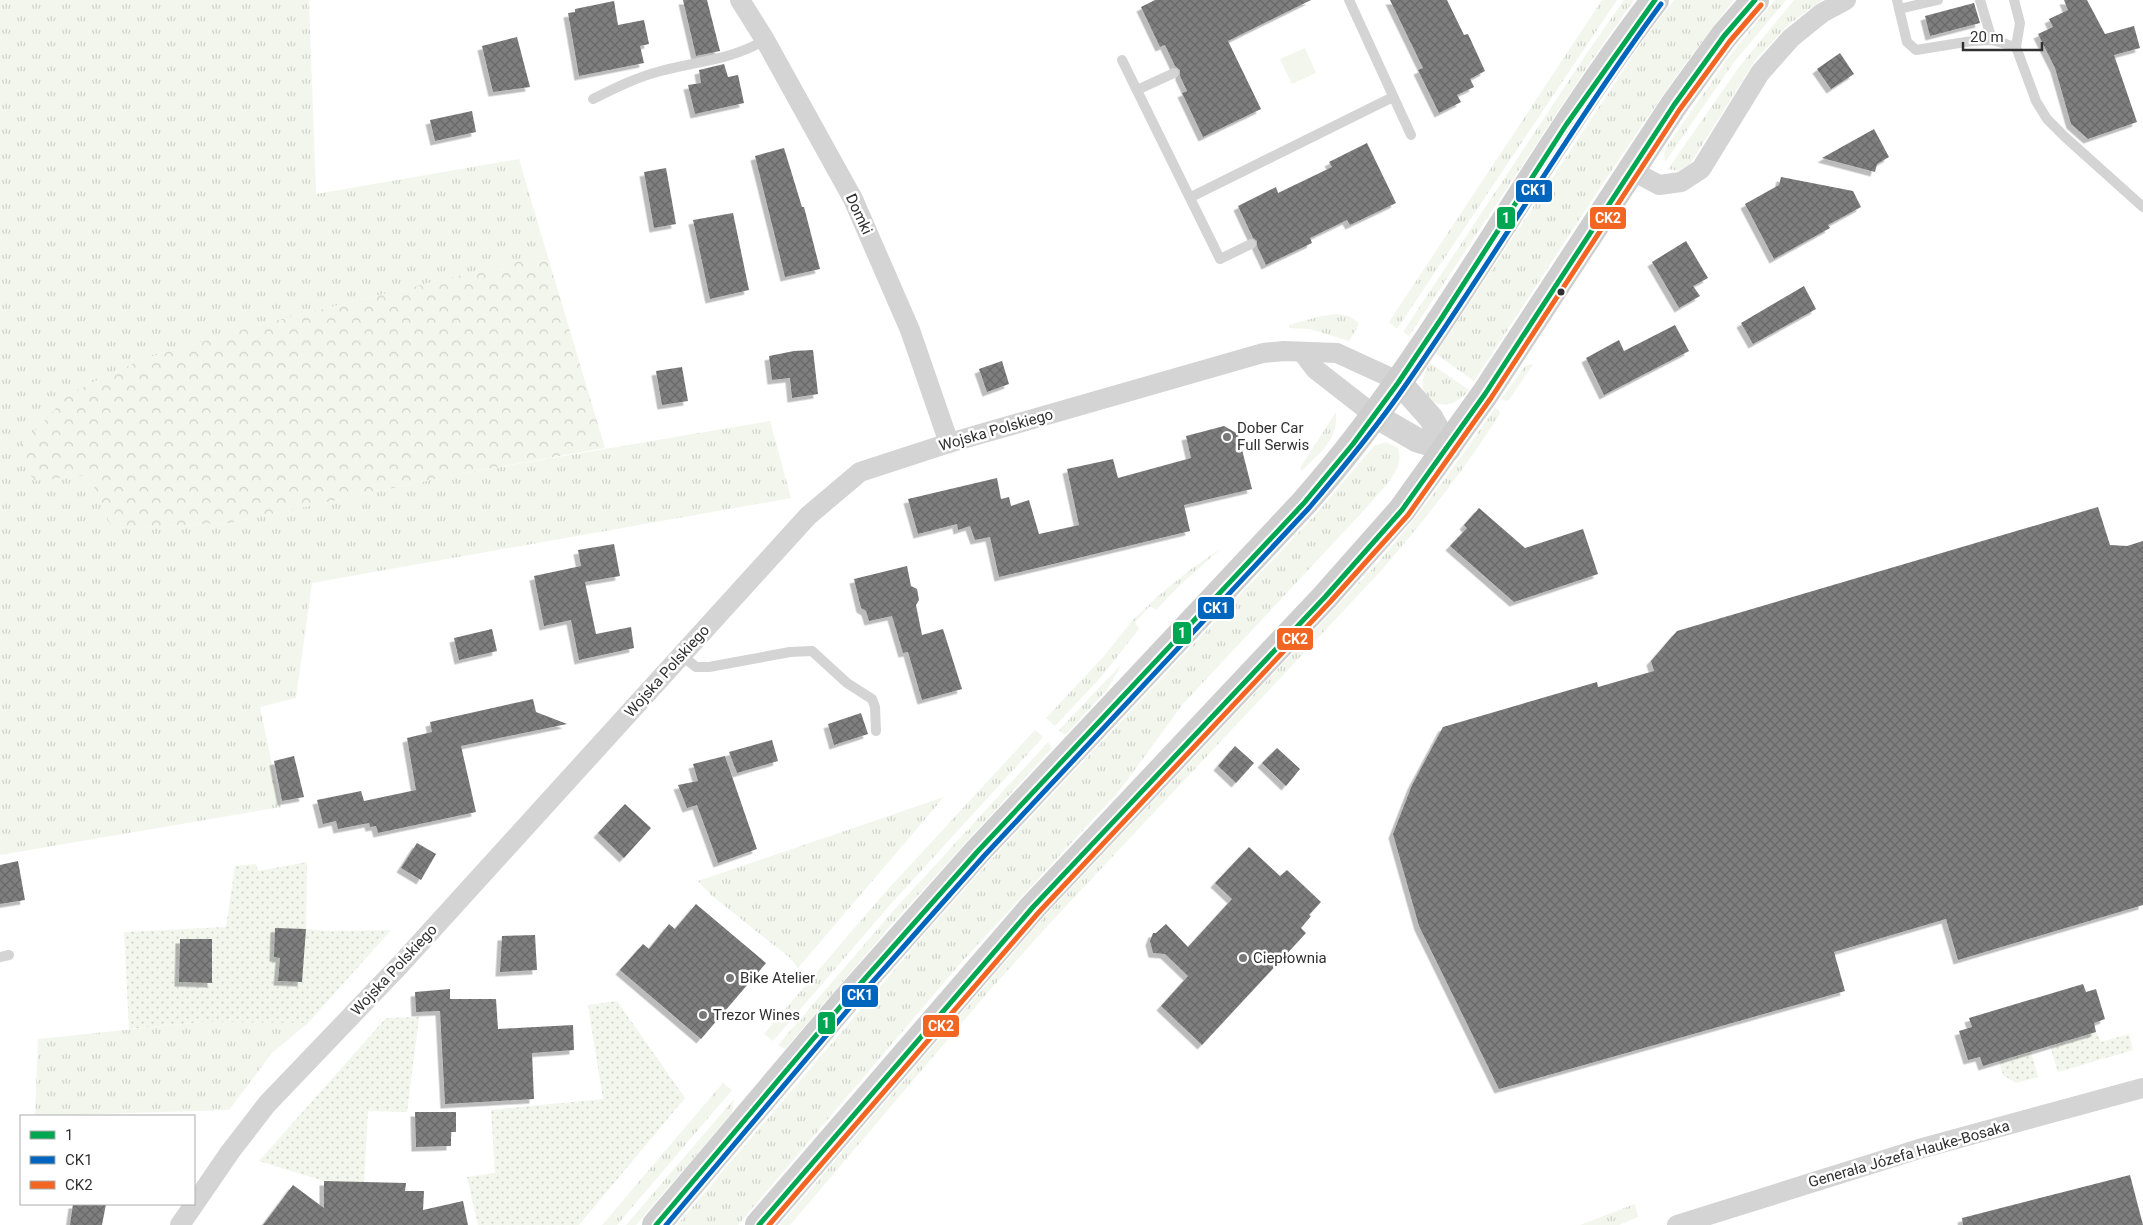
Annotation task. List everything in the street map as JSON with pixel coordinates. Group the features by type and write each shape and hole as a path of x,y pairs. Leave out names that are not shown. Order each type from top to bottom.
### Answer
{"main road":[{"path":"656,1225 846,1000 978,851 1304,504 1348,451 1398,381 1558,139 1655,0"},
{"path":"759,1225 1033,907 1379,537 1417,491 1448,449 1680,97 1724,36 1755,0"}],"street":[{"name":"Domki","path":"740,0 765,40 864,222 910,330 949,443"},
{"path":"1632,170 1659,185 1681,182 1702,169 1760,73 1791,38 1822,13 1846,0"},
{"name":"Wojska Polskiego","path":"195,1203 230,1152 267,1104 400,965 808,516 860,472 949,443 1263,353 1284,351 1337,353 1398,381 1431,418 1448,449"},
{"path":"1303,353 1316,369 1374,415 1417,440 1448,449"},
{"name":"Generała Józefa Hauke-Bosaka","path":"1676,1225 1918,1149 2143,1088"},
{"name":"Wojska Polskiego","path":"180,1225 194,1205"}],"lane":[{"path":"1348,0 1411,135"},
{"path":"1938,0 1898,4 1907,42 1916,50 1972,41 1992,40 2016,48"},
{"path":"1980,0 1992,40"},
{"path":"2014,0 2020,23 2016,48 2036,101 2047,119 2143,207"},
{"path":"593,99 632,80 660,71 738,54 765,40"},
{"path":"1122,60 1220,259 1251,244"},
{"path":"1137,90 1174,73"},
{"path":"1191,197 1393,97"},
{"path":"681,655 696,667 709,667 790,652 812,651 847,683 872,700 876,707 876,731"}],"green space":[{"path":"0,0 309,0 316,194 519,159 547,254 254,326 143,359 70,393 89,475 112,528 230,523 458,474 770,421 791,498 312,583 296,698 260,707 281,807 0,855"},
{"path":"1602,0 1617,0 1397,329 1389,322"},
{"path":"1624,0 1634,0 1592,60 1409,336 1403,332"},
{"path":"1674,0 1734,0 1665,92 1632,140 1474,381 1436,354 1642,42"},
{"path":"1775,0 1786,0 1734,62 1665,162 1664,153 1667,146 1728,58"},
{"path":"1794,0 1822,0 1788,25 1756,59 1690,164 1678,171 1668,169 1739,67"},
{"path":"1305,48 1316,73 1292,84 1280,59"},
{"path":"547,254 605,448 458,474 230,523 112,528 89,475 33,481 21,446 70,393 143,359 254,326"},
{"path":"1337,314 1349,316 1358,322 1358,326 1349,341 1310,329 1289,328 1289,325 1321,316"},
{"path":"1430,363 1469,390 1450,404 1440,404 1432,401 1426,395 1423,386 1424,375"},
{"path":"1533,364 1509,400 1506,401 1502,398 1525,366"},
{"path":"1495,408 1499,410 1500,414 1472,456 1427,516 1378,574 1051,922 989,991 790,1225 780,1225 1045,916 1373,568 1437,490"},
{"path":"1336,412 1334,431 1327,445 1302,471 1300,468"},
{"path":"1386,442 1398,448 1400,456 1395,472 1385,486 1182,705 1120,790 959,965 738,1225 677,1225 924,935 988,863 1315,515 1374,446"},
{"path":"1222,548 1181,584 1156,610 1150,606 1135,622 1139,629 1101,677 1055,726 1046,718 1104,656 1132,621 1158,596 1191,569"},
{"path":"1120,666 1106,691 1066,734 1063,734 1059,730"},
{"path":"1035,730 1043,737 889,906 773,1041 764,1034 880,898"},
{"path":"1048,742 1052,748 900,915 785,1049 778,1045 894,910"},
{"path":"944,797 798,968 789,957 711,895 698,881"},
{"path":"307,862 306,929 330,931 391,930 308,1023 202,1022 129,1029 124,932 226,927 235,866 256,864 258,871"},
{"path":"617,1001 685,1098 579,1225 478,1225 467,1177 495,1173 491,1110 603,1099 588,1005"},
{"path":"419,1017 407,1112 368,1111 364,1182 324,1181 259,1161 386,1018"},
{"path":"202,1022 308,1023 272,1053 229,1110 35,1115 38,1039"},
{"path":"2096,1032 2101,1042 2129,1034 2133,1050 2058,1072 2050,1046"},
{"path":"2031,1052 2038,1077 2016,1083 2003,1075 1999,1061"},
{"path":"723,1083 732,1090 617,1225 602,1225"},
{"path":"734,1099 732,1113 636,1225 626,1225"},
{"path":"1635,1204 1638,1217 1619,1225 1580,1225"}],"building":[{"path":"683,0 707,0 720,51 696,56"},
{"path":"1155,0 1311,0 1228,41 1261,109 1203,137 1182,93 1187,91 1180,76 1180,70 1175,66 1165,45 1160,47 1141,7"},
{"path":"1390,0 1447,0 1464,35 1468,34 1485,71 1470,79 1474,87 1457,95 1461,102 1439,113 1418,70 1423,68"},
{"path":"2064,0 2087,0 2105,34 2134,26 2140,48 2114,55 2137,122 2088,139 2071,124 2055,68 2038,34 2053,27 2049,19 2068,10"},
{"path":"614,1 618,25 644,20 649,44 640,46 644,63 579,76 568,13 575,12 575,9"},
{"path":"1974,3 1980,23 1930,36 1925,16"},
{"path":"517,37 530,87 493,92 482,46"},
{"path":"1840,53 1854,74 1831,89 1817,69"},
{"path":"724,64 728,77 738,75 744,103 695,114 688,85 701,83 699,70"},
{"path":"472,111 476,132 435,141 430,120"},
{"path":"1874,129 1889,157 1877,164 1875,172 1822,158"},
{"path":"1367,143 1396,203 1350,225 1347,220 1310,238 1312,243 1266,265 1257,246 1257,241 1253,238 1238,206 1276,187 1278,193 1332,167 1329,162"},
{"path":"784,148 802,207 804,207 820,269 785,277 755,156"},
{"path":"666,168 676,224 654,228 644,172"},
{"path":"1781,177 1853,191 1861,207 1828,225 1830,228 1774,259 1745,204 1779,185"},
{"path":"733,213 749,290 710,299 693,220"},
{"path":"1686,241 1708,278 1693,286 1700,296 1679,308 1652,262"},
{"path":"1804,286 1816,309 1753,344 1741,323"},
{"path":"1675,325 1689,351 1604,395 1586,358 1619,340 1624,351"},
{"path":"813,350 818,394 792,398 790,378 772,380 769,356 794,351"},
{"path":"1002,361 1009,384 987,392 979,369"},
{"path":"682,367 688,401 662,405 656,371"},
{"path":"1224,426 1238,434 1252,489 1184,505 1190,531 999,577 990,537 975,540 970,526 958,530 957,524 918,534 908,499 997,478 1001,499 1009,497 1011,506 1029,500 1039,534 1079,525 1067,469 1113,459 1118,478 1191,458 1186,436"},
{"path":"2098,507 2110,545 2127,546 2143,541 2143,905 1958,960 1946,919 1834,952 1845,991 1499,1089 1419,926 1393,834 1412,785 1443,727 1597,682 1598,687 1654,671 1651,661 1677,631"},
{"path":"1479,508 1525,548 1583,529 1598,574 1514,602 1450,546 1467,528 1464,525"},
{"path":"614,544 620,576 585,582 596,634 631,627 634,648 579,660 571,620 544,626 534,576 581,566 578,550"},
{"path":"907,566 911,586 917,589 919,600 916,605 922,635 943,629 962,689 922,700 908,652 903,653 892,616 869,621 866,611 861,608 854,579"},
{"path":"492,629 497,651 459,660 454,638"},
{"path":"533,699 536,712 567,724 461,746 476,812 378,833 376,826 370,827 369,823 338,829 336,821 323,824 317,800 361,791 364,801 416,790 407,738 432,732 430,722"},
{"path":"861,713 868,734 834,745 828,724"},
{"path":"772,740 778,761 737,773 729,752"},
{"path":"1235,746 1254,763 1236,783 1218,766"},
{"path":"1277,748 1300,769 1286,786 1262,763"},
{"path":"294,756 304,797 282,801 274,761"},
{"path":"725,756 757,849 718,863 697,805 687,808 678,785 698,781 693,764"},
{"path":"625,804 651,828 624,858 598,833"},
{"path":"417,843 436,854 421,880 401,868"},
{"name":"Ciepłownia","path":"1249,847 1280,876 1287,870 1321,902 1309,915 1311,916 1301,928 1306,933 1202,1045 1161,1006 1188,976 1165,954 1153,953 1150,941 1153,933 1156,933 1166,924 1188,947 1232,899 1215,883"},
{"path":"18,861 25,900 0,904 0,865"},
{"path":"696,904 766,963 701,1039 620,970 643,944 649,949 669,924 675,929"},
{"path":"275,928 306,929 302,982 278,981 280,958 274,957"},
{"path":"535,935 537,970 500,972 502,936"},
{"path":"180,939 212,939 212,983 179,982"},
{"path":"2083,984 2086,992 2096,989 2105,1019 2094,1023 2096,1032 1983,1066 1980,1057 1968,1060 1959,1031 1972,1027 1969,1018"},
{"path":"450,989 450,999 496,999 498,1029 573,1025 574,1050 532,1053 534,1099 445,1104 440,1011 416,1012 415,992"},
{"path":"415,1112 456,1112 456,1132 451,1132 451,1146 416,1147"},
{"path":"2130,1175 2143,1225 1963,1225 1962,1218"},
{"path":"324,1181 406,1183 405,1191 424,1191 423,1210 463,1201 468,1225 263,1225 293,1185 324,1208"},
{"path":"73,1205 106,1205 102,1225 70,1225"}],"transit line":[{"name":"1","path":"656,1225 846,1000 978,851 1304,503 1353,444 1398,383 1441,319 1566,125 1655,0"},
{"name":"1","path":"759,1225 1033,907 1325,597 1402,510 1485,394 1674,105 1724,36 1755,0"},
{"name":"CK1","path":"666,1225 852,1005 984,856 1309,508 1347,463 1383,417 1438,338 1595,98 1661,4"},
{"name":"CK2","path":"769,1225 1039,912 1330,602 1408,515 1491,398 1680,109 1730,41 1761,5"}],"place":[{"name":"Dober Car Full Serwis","path":"1227,437"},
{"name":"Ciepłownia","path":"1243,958"},
{"name":"Bike Atelier","path":"730,978"},
{"name":"Trezor Wines","path":"703,1015"}]}
